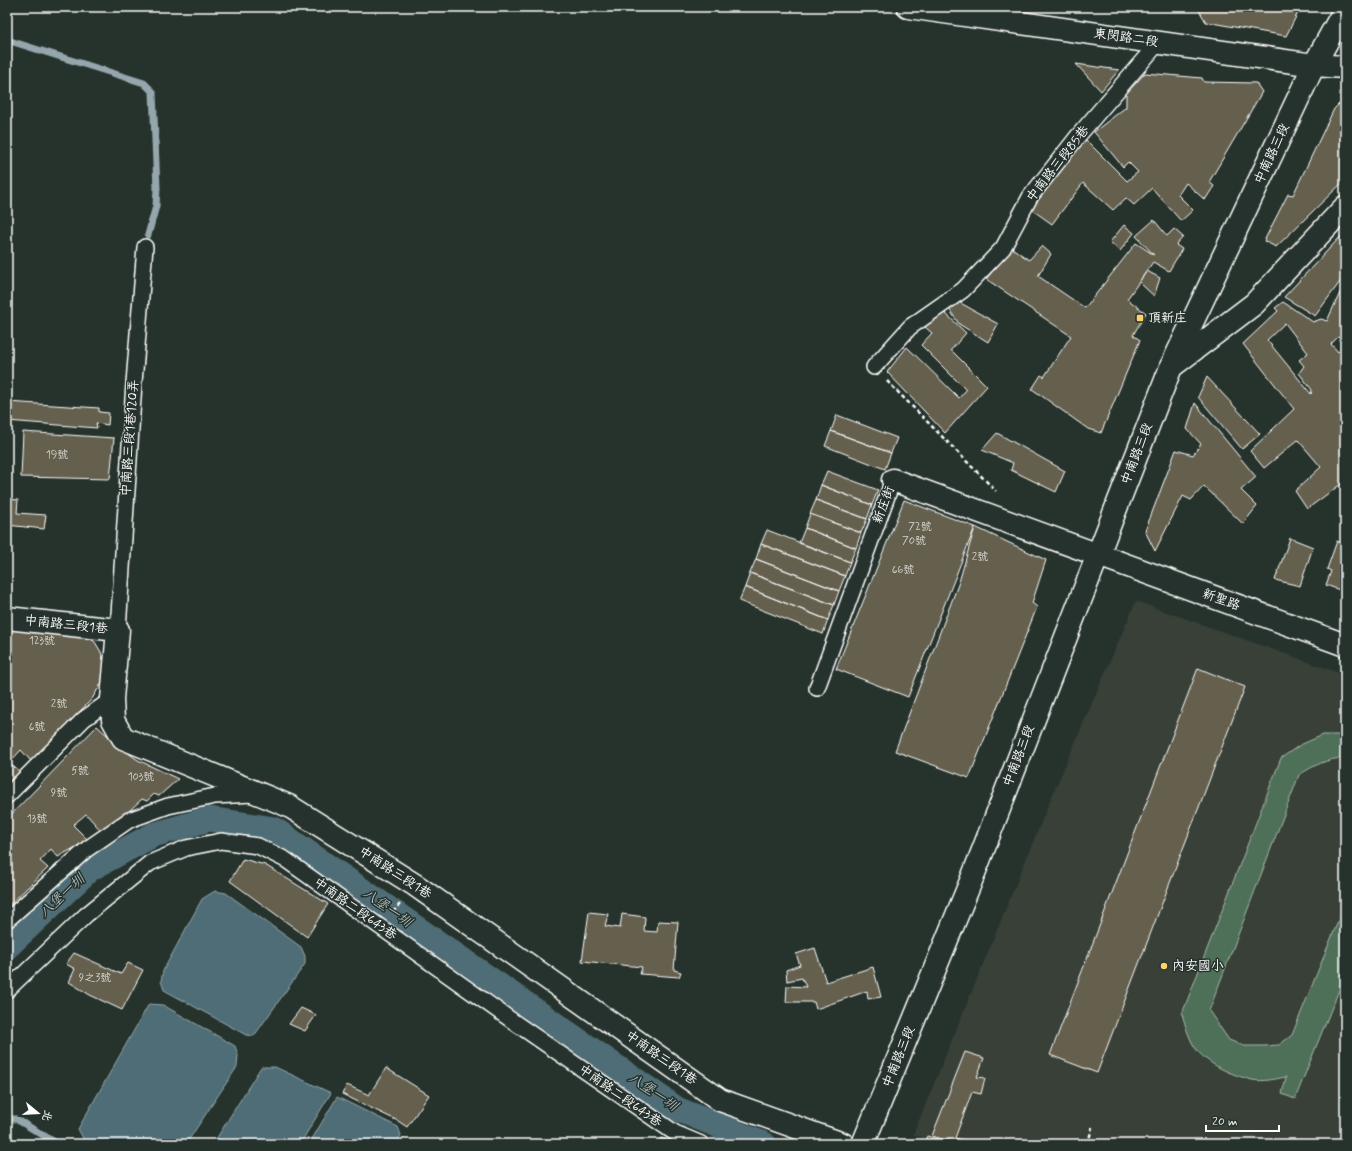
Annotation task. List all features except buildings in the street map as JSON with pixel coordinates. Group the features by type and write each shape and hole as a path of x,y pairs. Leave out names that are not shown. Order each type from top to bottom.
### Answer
{"street":[{"name":"東閔路二段","path":"908,7 1314,65 1345,68"},
{"name":"中南路三段","path":"863,1144 971,881 1171,367 1314,65 1345,9"},
{"path":"1171,367 1254,304 1345,207"},
{"name":"新庄街","path":"893,480 1097,554"},
{"name":"新聖路","path":"1097,554 1345,645"},
{"name":"中南路三段1巷","path":"7,618 118,630 112,699 113,720 123,738 289,806 416,885 720,1100 843,1144"}],"lane":[{"name":"中南路三段85巷","path":"874,367 910,326 963,290 1003,248 1030,197 1078,136 1158,43"},
{"name":"中南路三段1巷120弄","path":"118,630 133,391 145,247"},
{"name":"新庄街","path":"817,688 893,480"},
{"path":"7,796 84,719 112,699"},
{"path":"7,920 87,849 129,820 168,806 214,796 260,793"},
{"name":"中南路二段643巷","path":"7,990 86,915 150,863 186,848 221,841 258,846 286,860 514,1022 675,1133 701,1144"}],"path":[{"path":"874,367 997,492"},
{"path":"381,927 416,885"},
{"path":"1088,1144 1092,1127"}],"shaded area":[{"name":"內安國小","path":"1136,601 1345,675 1345,1144 945,1144 913,1135 1052,796"}],"green space":[{"path":"1323,735 1345,735 1345,758 1333,759 1321,763 1299,775 1209,1011 1229,1040 1244,1046 1279,1045 1292,1035 1345,904 1345,975 1295,1099 1282,1094 1286,1077 1256,1081 1228,1072 1205,1058 1194,1046 1182,1014 1281,758 1300,745"}],"water":[{"path":"215,891 226,893 301,947 305,956 305,964 254,1036 246,1035 164,990 161,981 163,971 202,899"},
{"path":"149,1004 163,1005 235,1046 238,1055 237,1067 186,1144 86,1144 78,1129"},
{"path":"261,1067 275,1067 331,1093 300,1144 213,1144"},
{"path":"337,1097 398,1127 401,1135 396,1144 309,1144"}],"waterway":[{"path":"7,40 144,83 153,92 157,188 156,206 148,235"},
{"name":"八堡一圳","path":"7,947 90,869 153,835 209,819 274,829 677,1109 764,1144"},
{"path":"7,1119 16,1119 58,1144"}],"place":[{"name":"頂新庄","path":"1140,318"},
{"name":"內安國小","path":"1164,966"}]}
